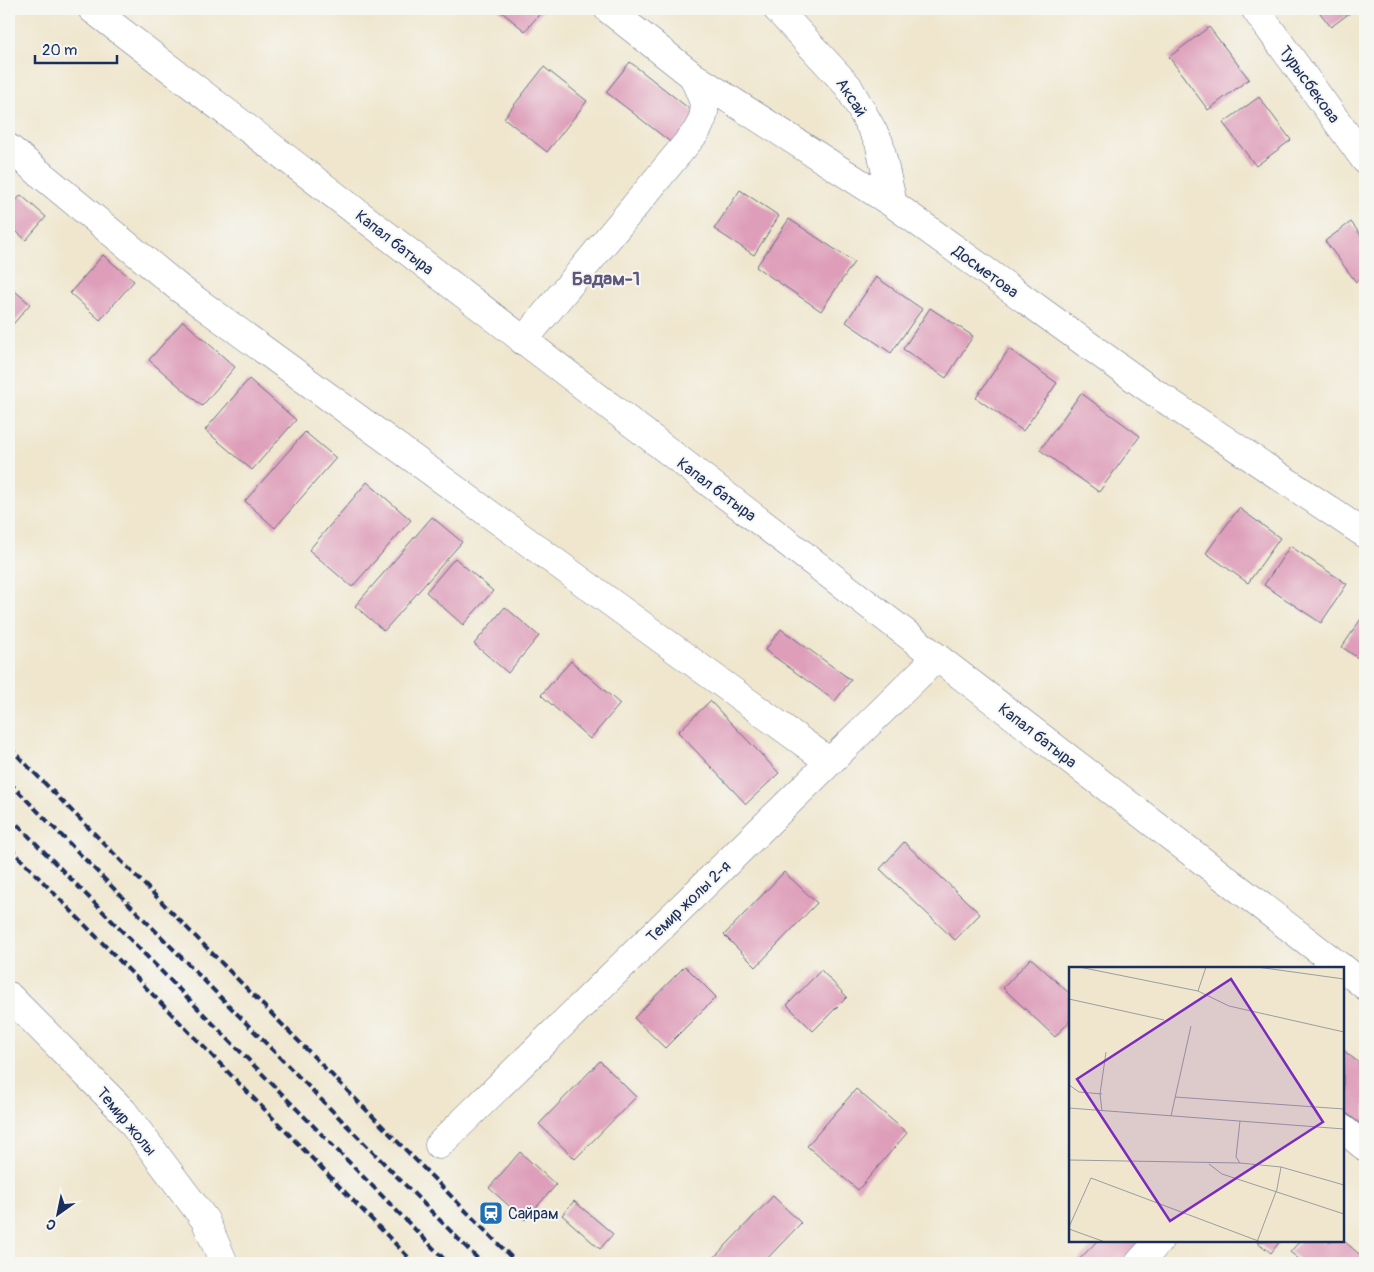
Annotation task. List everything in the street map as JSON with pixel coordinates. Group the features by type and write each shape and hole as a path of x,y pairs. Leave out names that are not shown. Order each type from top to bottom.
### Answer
{"street":[{"name":"Капал батыра","path":"92,9 937,657 1336,967"},
{"name":"Досметова","path":"608,9 694,76 893,204 1145,386 1365,534"},
{"name":"Аксай","path":"777,9 848,86 879,142 893,204"},
{"name":"Турысбекова","path":"1255,9 1365,160"},
{"path":"523,341 704,120 706,111 694,76"},
{"path":"9,148 179,288 830,762"},
{"name":"Темир жолы 2-я","path":"439,1145 937,657"},
{"name":"Темир жолы","path":"9,996 123,1111 206,1220 224,1263"},
{"path":"1344,1130 1365,1146"},
{"path":"1139,1263 1158,1242"}],"building":[{"path":"498,9 544,9 525,31"},
{"path":"1317,9 1355,9 1331,27"},
{"path":"1209,27 1249,79 1208,110 1169,57"},
{"path":"630,62 697,115 673,144 606,92"},
{"path":"544,67 587,101 547,152 504,118"},
{"path":"1259,97 1291,140 1256,166 1223,123"},
{"path":"740,190 779,216 754,255 714,229"},
{"path":"21,195 46,217 26,240 9,225 9,209"},
{"path":"789,219 854,262 821,311 756,267"},
{"path":"1351,222 1365,241 1365,275 1356,282 1325,241"},
{"path":"103,255 134,281 100,320 70,293"},
{"path":"876,277 922,309 891,353 846,322"},
{"path":"9,286 30,304 9,329"},
{"path":"930,308 973,336 946,378 903,349"},
{"path":"183,321 235,367 202,406 149,360"},
{"path":"1009,349 1057,383 1023,431 976,398"},
{"path":"249,379 296,420 252,470 205,430"},
{"path":"1081,393 1140,436 1099,492 1040,450"},
{"path":"305,432 336,458 275,528 245,501"},
{"path":"367,482 411,520 352,587 309,550"},
{"path":"1239,508 1280,538 1248,583 1206,553"},
{"path":"432,517 462,542 384,631 355,606"},
{"path":"1290,546 1347,584 1321,623 1264,585"},
{"path":"455,558 493,591 463,625 426,592"},
{"path":"505,607 539,636 508,673 474,644"},
{"path":"1365,613 1365,663 1342,647"},
{"path":"781,629 851,680 835,701 765,650"},
{"path":"571,661 620,704 590,739 541,695"},
{"path":"710,701 779,773 746,804 678,732"},
{"path":"904,842 980,914 955,940 880,869"},
{"path":"784,872 817,903 756,967 724,935"},
{"path":"1031,958 1069,993 1069,1022 1055,1037 1003,988"},
{"path":"685,966 716,997 665,1048 634,1018"},
{"path":"821,970 847,997 813,1031 787,1005"},
{"path":"1344,1051 1365,1068 1365,1128 1344,1111"},
{"path":"600,1061 636,1097 575,1159 539,1124"},
{"path":"856,1089 907,1133 858,1190 807,1146"},
{"path":"520,1152 556,1185 525,1220 489,1188"},
{"path":"773,1196 801,1223 763,1263 709,1263"},
{"path":"574,1201 613,1234 600,1249 562,1215"},
{"path":"1344,1241 1365,1259 1365,1263 1304,1263 1290,1252 1299,1242"},
{"path":"1096,1242 1146,1242 1126,1263 1076,1263"},
{"path":"1257,1242 1279,1242 1271,1253"}],"railway":[{"path":"9,747 517,1263"},
{"path":"9,782 482,1263"},
{"path":"9,816 448,1263"},
{"path":"9,847 414,1263"}],"place":[{"name":"Сайрам","path":"491,1213"}],"district":[{"name":"Бадам-1","path":"606,278"}]}
